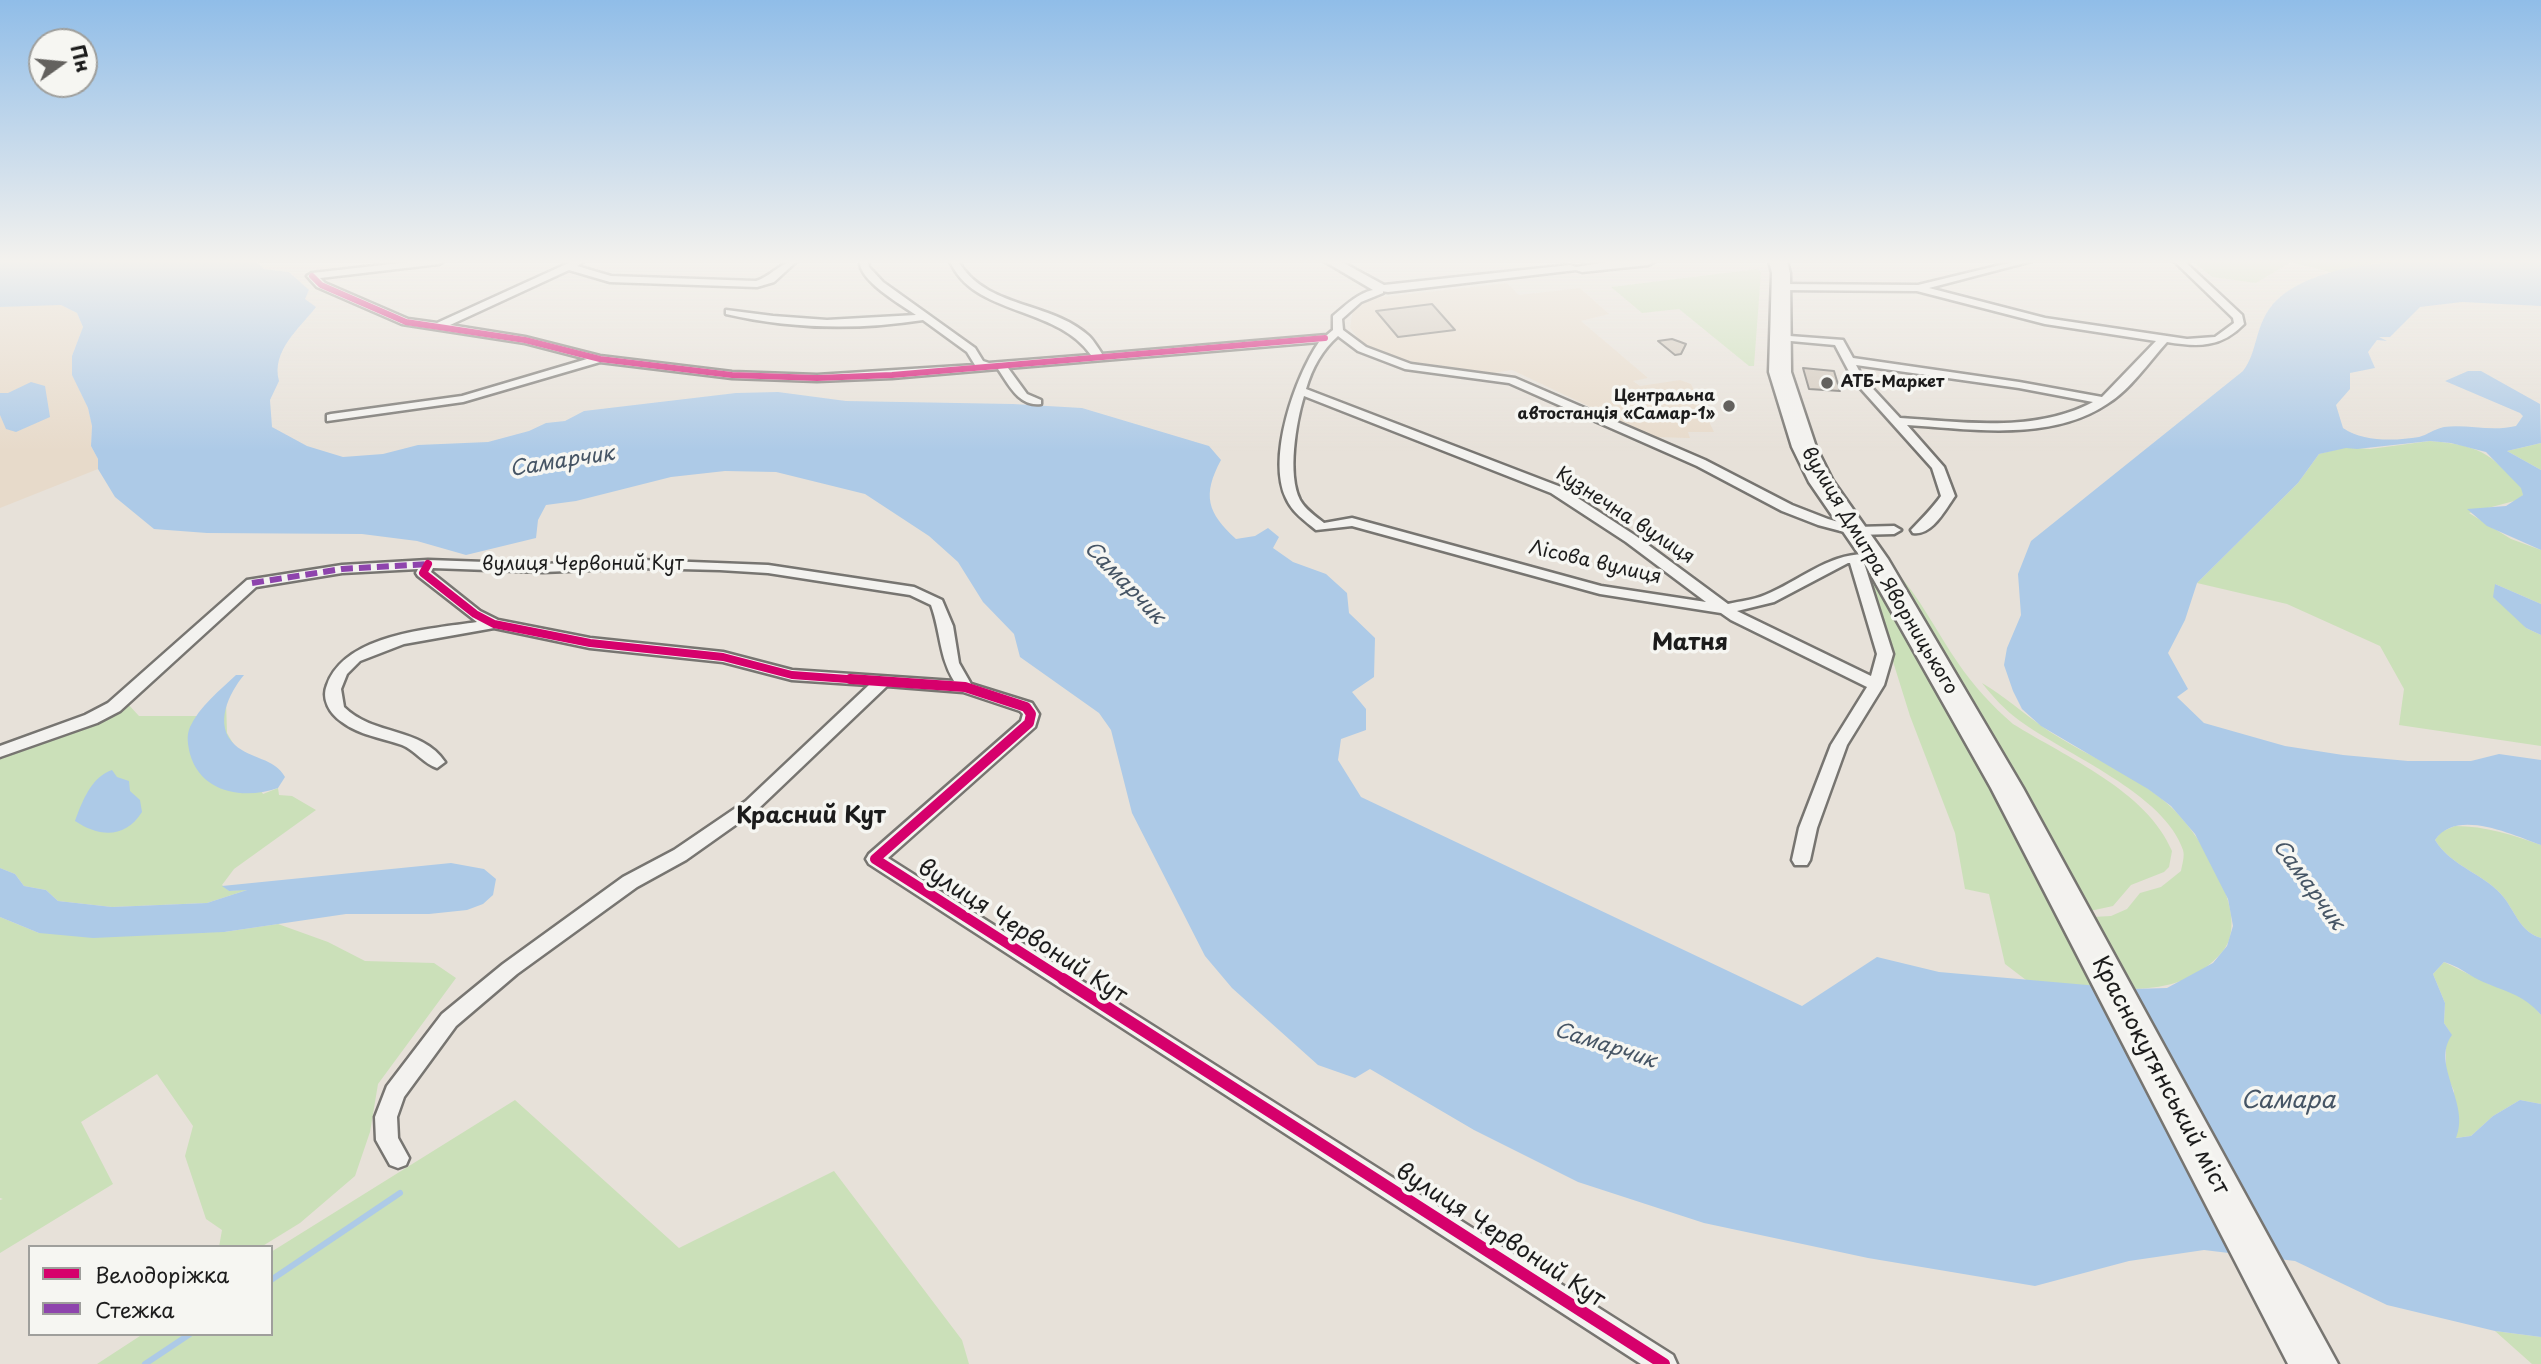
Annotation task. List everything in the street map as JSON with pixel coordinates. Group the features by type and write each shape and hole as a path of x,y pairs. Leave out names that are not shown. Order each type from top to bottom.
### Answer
{"highway":[{"name":"вулиця Дмитра Яворницького","path":"1780,325 1780,372 1793,420 1821,482 1856,531 1865,558 2007,788 2046,863"},
{"name":"Краснокутянський міст","path":"2046,863 2314,1364"}],"street":[{"path":"431,325 525,340 600,359 687,371 787,377 892,375 1325,338 1338,331"},
{"path":"936,325 971,350 979,363 986,366"},
{"path":"1062,325 1080,333 1094,346 1098,356"},
{"path":"1338,325 1338,331 1362,349 1409,367 1511,380 1701,463 1787,508 1856,531 1894,530"},
{"path":"2067,325 2162,340 2218,340 2238,325"},
{"path":"1780,337 1839,342 1858,379 1938,467 1948,496 1933,518 1919,530"},
{"path":"1301,391 1315,351 1325,338"},
{"path":"1898,421 1991,425 2054,422 2083,413 2104,401 2162,340"},
{"path":"331,418 463,399 600,359"},
{"path":"1851,361 2019,385 2104,401"},
{"path":"1000,365 1023,396 1037,402"},
{"name":"Лісова вулиця","path":"1301,391 1287,433 1290,492 1299,510 1321,527 1352,522 1600,590 1726,610 1769,599 1865,558"},
{"name":"Кузнечна вулиця","path":"1301,391 1556,490 1631,539 1726,610 1764,632 1875,685"},
{"path":"1801,860 1808,828 1839,745 1875,685 1885,654 1865,558"},
{"name":"вулиця Червоний Кут","path":"428,564 423,573 446,586 481,620 494,624 590,643 723,657 792,675 965,687 1026,707 1031,714 1029,723 875,859 1664,1364"},
{"name":"вулиця Червоний Кут","path":"0,752 91,719 114,707 252,583 342,569 428,564 543,568 640,564 720,566 768,569 914,591 937,603 946,626 951,663 965,687"},
{"name":"вулиця Червоний Кут","path":"437,762 421,747 361,725 338,711 332,695 334,678 342,667 374,648 494,624"},
{"path":"398,1158 387,1140 386,1117 395,1093 449,1020 510,969 630,882 680,855 752,805 883,682"}],"shaded area":[{"path":"0,325 82,325 72,356 72,374 88,408 92,426 91,446 98,459 98,469 0,508"},
{"path":"1351,325 1585,325 1648,378 1633,381 1640,386 1680,380 1691,384 1714,432 1688,432 1690,438 1654,437 1512,370 1494,373 1393,359 1365,347 1350,328"}],"green space":[{"path":"1698,325 1757,325 1754,366 1749,366"},
{"path":"2430,441 2460,445 2482,452 2501,466 2522,488 2523,495 2518,500 2469,513 2511,539 2541,550 2541,604 2495,584 2526,628 2541,635 2541,746 2399,725 2404,689 2380,646 2287,604 2197,583 2298,483 2319,454 2346,447 2370,449"},
{"path":"2541,443 2541,470 2507,451"},
{"path":"1893,568 1920,602 1964,671 1998,710 2013,724 2103,777 2144,810 2172,851 2169,867 2164,872 2131,885 2113,906 2090,911 2044,825"},
{"path":"1872,576 2032,863 2096,988 2026,980 2005,964 1989,894 1965,889 1955,833 1910,716 1871,591"},
{"path":"1982,683 2058,737 2140,783 2182,818 2207,853 2227,896 2231,917 2230,935 2223,951 2213,961 2182,981 2159,987 2133,989 2093,917 2111,916 2127,909 2140,893 2161,887 2181,871 2183,850 2173,830 2135,793 2020,721"},
{"path":"226,701 227,733 263,794 278,788 279,795 292,796 316,810 234,869 222,885 229,891 250,889 207,903 112,907 58,901 46,890 24,886 15,874 0,868 0,756 127,703 139,716 197,716"},
{"path":"2455,826 2488,829 2541,845 2541,938 2524,927 2498,890 2442,850 2435,840 2441,832"},
{"path":"0,917 39,933 224,932 278,924 328,942 365,961 434,963 456,978 378,1084 370,1132 355,1176 300,1223 264,1245 219,1245 222,1230 206,1219 185,1156 193,1126 157,1074 81,1122 113,1184 0,1253 0,1200 3,1199 0,1198"},
{"path":"2444,962 2489,984 2515,993 2531,1003 2541,1015 2541,1104 2520,1100 2493,1116 2471,1136 2455,1138 2454,1091 2446,1074 2446,1043 2451,1034 2444,1023 2445,1003 2433,974"},
{"path":"515,1100 679,1248 834,1171 962,1340 969,1364 97,1364 140,1336 273,1336 273,1251"},
{"path":"2495,1331 2541,1337 2541,1364 2532,1364"}],"water":[{"name":"Самара","path":"82,325 301,325 288,341 279,360 279,381 270,400 272,427 307,446 343,457 383,454 418,445 488,442 529,431 546,423 565,421 584,411 736,393 778,392 846,401 1082,408 1209,446 1221,460 1211,483 1210,503 1226,530 1236,539 1255,536 1268,528 1279,537 1273,548 1293,562 1326,574 1347,593 1349,613 1375,638 1374,677 1352,692 1366,709 1366,730 1341,739 1338,760 1361,797 1802,1006 1877,957 1939,972 2133,989 2167,988 2213,963 2227,946 2233,926 2228,899 2195,834 2171,806 2148,789 2041,726 2022,709 2004,665 2007,648 2021,615 2018,574 2031,541 2243,371 2262,325 2402,325 2390,337 2379,337 2387,341 2377,340 2368,352 2375,368 2350,373 2350,389 2336,405 2343,428 2360,436 2390,440 2419,437 2444,427 2516,426 2523,416 2520,413 2445,381 2468,371 2481,371 2540,404 2541,443 2507,451 2541,470 2541,550 2487,526 2467,509 2506,506 2523,495 2521,488 2486,452 2430,441 2346,448 2319,454 2298,483 2197,583 2185,620 2168,653 2188,689 2177,697 2204,723 2285,746 2343,755 2408,761 2471,761 2499,754 2541,760 2541,845 2501,831 2471,825 2457,826 2445,831 2435,840 2451,858 2498,890 2524,927 2541,938 2541,1015 2520,998 2444,962 2433,974 2445,1003 2444,1023 2452,1035 2446,1047 2445,1059 2459,1111 2456,1138 2471,1136 2493,1116 2520,1100 2541,1104 2541,1337 2495,1331 2387,1305 2295,1261 2204,1250 2129,1261 2035,1286 1868,1258 1704,1223 1578,1182 1474,1130 1370,1069 1355,1078 1318,1065 1232,988 1205,956 1132,813 1111,730 1099,713 1020,657 1014,634 983,602 958,562 929,536 865,494 776,472 725,471 671,477 576,501 546,505 538,520 536,538 466,555 417,541 362,534 207,533 154,529 115,497 98,469 98,459 91,446 92,426 88,408 72,375 72,356"},
{"path":"31,382 45,386 50,417 16,432 6,429 0,415 0,393 8,393"},
{"path":"2495,584 2541,604 2541,635 2526,628 2493,597"},
{"path":"236,675 244,675 233,691 226,709 224,719 228,737 241,750 269,762 281,771 285,777 278,788 251,793 225,790 204,777 190,754 188,734 194,720 210,699"},
{"path":"112,770 117,777 129,781 130,791 140,800 142,812 128,827 111,833 93,830 75,821 93,784"},
{"path":"451,863 484,869 496,879 493,895 483,904 467,910 429,914 346,914 224,932 93,938 39,933 0,917 0,868 15,874 24,886 46,890 58,901 112,907 207,903 247,890 229,891 222,886"}],"building":[{"path":"1388,325 1450,325 1455,330 1398,337"},
{"path":"1672,339 1686,344 1681,354 1675,355 1658,341"},
{"name":"АТБ-Маркет","path":"1803,368 1834,371 1840,391 1809,389"}],"waterway":[{"path":"273,1279 400,1193"},
{"path":"145,1364 187,1336"}],"marked path":[{"path":"252,583 342,569 428,564"}],"cycle path":[{"path":"424,325 525,340 600,359 732,375 817,378 892,375 1325,338"},
{"path":"428,564 423,573 466,608 494,624 590,643 723,657 792,675 965,687 1026,707 1031,714 1029,723 875,859 1664,1364"}],"place":[{"name":"АТБ-Маркет","path":"1827,383"},
{"name":"Центральна автостанція «Самар-1»","path":"1729,406"}],"district":[{"name":"Матня","path":"1690,644"},
{"name":"Красний Кут","path":"811,817"}],"water label":[{"name":"Самарчик","path":"562,462"},
{"name":"Самарчик","path":"1124,583"},
{"name":"Самарчик","path":"2308,885"},
{"name":"Самарчик","path":"1605,1046"}]}
